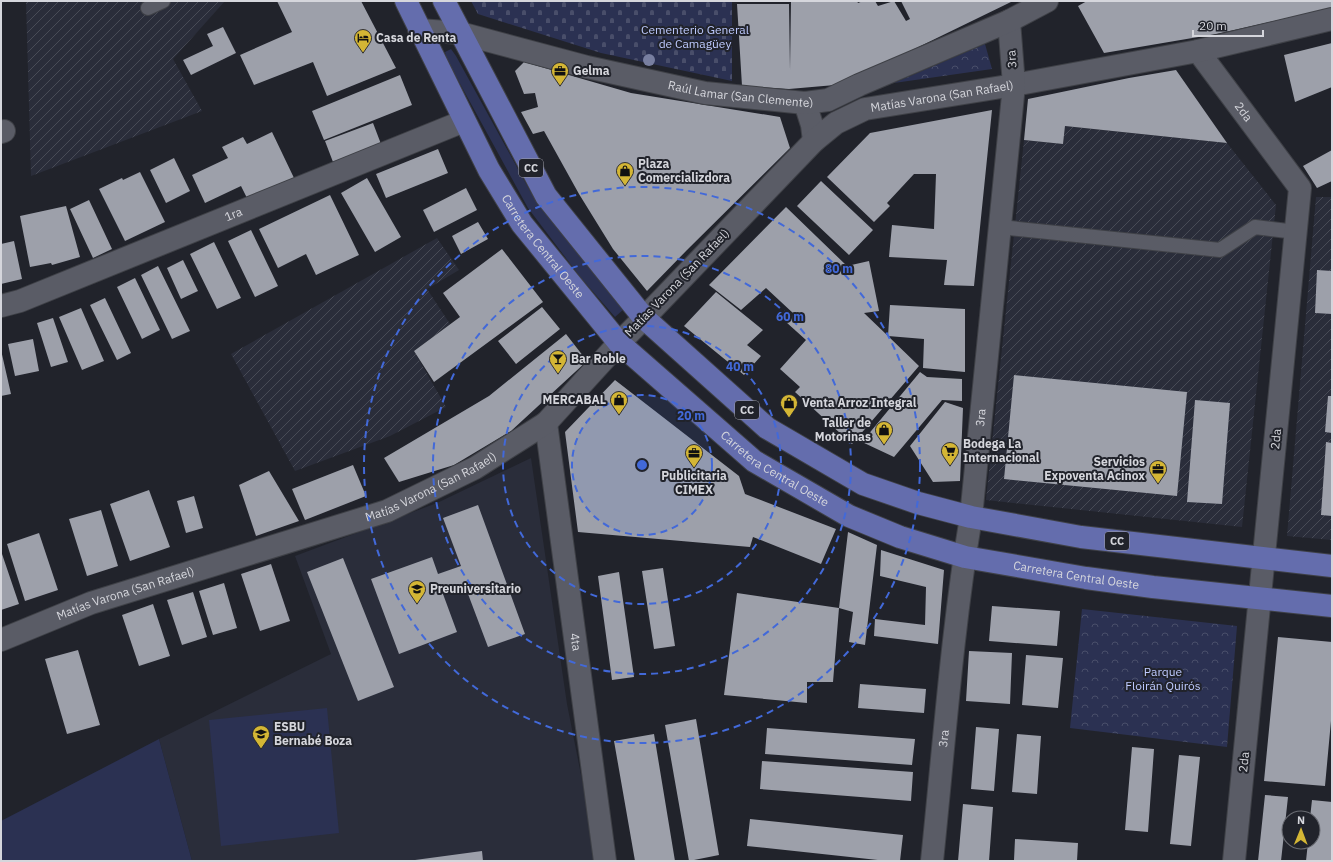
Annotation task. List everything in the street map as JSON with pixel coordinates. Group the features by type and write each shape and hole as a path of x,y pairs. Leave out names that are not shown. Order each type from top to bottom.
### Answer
{"main road":[{"name":"Carretera Central Oeste","path":"406,1 489,170 522,224 619,343 754,461 849,516 900,537 965,557 1093,579 1332,606"},
{"name":"CC","path":"444,1 546,196 644,318 767,428 863,484 918,503 972,517 1081,537 1332,566"}],"street":[{"name":"Raúl Lamar (San Clemente)","path":"419,30 460,33 587,67 705,93 805,103 828,100 859,85 1009,21 1047,1"},
{"name":"Matías Varona (San Rafael)","path":"1,640 91,603 387,511 475,468 546,423 619,343 814,141 836,123 865,109 1014,85 1198,51 1332,19"},
{"name":"3ra","path":"932,861 946,714 965,557 972,517 1014,85 1009,21"},
{"name":"2da","path":"1198,51 1300,188 1234,861"},
{"path":"859,85 858,98 865,109"},
{"path":"805,103 812,125 814,141"},
{"name":"1ra","path":"1,306 20,301 464,121"},
{"name":"4ta","path":"546,423 605,861"}],"lane":[{"path":"148,8 163,1"},
{"path":"1000,227 1220,250 1255,227 1296,232"}],"shaded area":[{"path":"26,1 225,1 173,59 202,111 31,176"},
{"path":"1065,126 1227,143 1276,205 1242,527 986,500 1024,140 1063,144"},
{"path":"1316,197 1332,197 1332,540 1287,536"},
{"path":"437,238 459,270 427,289 450,324 414,351 446,407 390,436 295,471 231,354"},
{"path":"531,458 567,704 598,861 192,861 159,739 331,654 295,556 437,503"}],"green space":[{"name":"Cementerio General de Camagüey","path":"471,1 732,1 732,81 601,53 478,14"},
{"path":"985,44 992,69 894,83"},
{"path":"451,49 530,191 545,213 624,309 615,317 581,278 528,208 447,60 445,52"},
{"name":"Parque Floirán Quirós","path":"1082,609 1237,626 1227,747 1070,728"},
{"path":"327,708 339,833 221,846 209,720"},
{"path":"159,739 192,861 1,861 1,821"}],"building":[{"path":"277,1 361,1 396,68 327,96 313,62 254,85 240,55 292,32"},
{"path":"791,1 857,1 858,3 863,1 875,1 878,6 894,1 906,21 910,19 901,1 1013,1 902,55 835,85 789,89 742,86 737,4 789,4 790,70"},
{"path":"1087,1 1332,1 1332,8 1216,34 1104,53 1078,6"},
{"path":"223,27 236,53 191,75 183,60 213,46 207,34"},
{"path":"1332,43 1332,87 1295,102 1284,55"},
{"path":"524,62 631,93 780,117 790,148 647,291 613,249 579,194 544,131 533,134 521,112 538,107 535,93 524,94 515,71"},
{"path":"1176,70 1227,143 1065,126 1063,144 1024,140 1028,99"},
{"path":"400,75 412,105 324,140 312,111"},
{"path":"992,110 974,286 944,285 947,260 889,257 892,225 934,229 936,174 914,174 887,203 890,206 874,222 827,177 870,133"},
{"path":"373,123 381,144 333,162 325,141"},
{"path":"272,132 294,178 248,200 241,186 205,203 192,175 228,158 222,147 243,137 247,144"},
{"path":"438,149 448,173 386,198 376,174"},
{"path":"1332,150 1332,181 1317,188 1303,166"},
{"path":"174,158 190,191 166,203 150,170"},
{"path":"140,172 165,222 125,241 99,189 122,178 123,180"},
{"path":"367,178 401,237 375,252 341,193"},
{"path":"821,181 873,230 849,255 797,206"},
{"path":"466,188 477,210 434,232 423,210"},
{"path":"330,195 359,255 316,275 306,254 278,268 259,229"},
{"path":"89,200 112,249 93,258 70,209"},
{"path":"66,206 80,257 52,265 51,263 30,267 20,216"},
{"path":"786,207 847,266 869,261 879,311 864,313 919,366 852,444 795,392 800,387 780,369 806,340 786,322 794,314 766,288 741,310 709,285"},
{"path":"478,222 488,239 461,254 452,236"},
{"path":"251,230 278,286 255,297 228,241"},
{"path":"14,241 22,279 1,284 1,244"},
{"path":"214,242 241,298 217,309 190,254"},
{"path":"502,249 543,302 434,382 414,351 460,317 443,293"},
{"path":"183,260 198,291 181,299 167,268"},
{"path":"158,266 190,331 172,339 141,275"},
{"path":"1317,270 1332,271 1332,314 1315,313"},
{"path":"135,278 160,330 142,339 117,287"},
{"path":"716,292 763,330 747,345 761,356 744,375 684,326"},
{"path":"105,298 131,353 117,360 90,305"},
{"path":"890,305 965,309 965,372 923,368 924,339 888,336"},
{"path":"542,307 560,329 516,364 498,341"},
{"path":"81,308 104,361 82,370 59,317"},
{"path":"53,318 68,362 51,367 37,323"},
{"path":"566,334 587,361 511,431 454,465 399,482 384,458 489,396"},
{"path":"33,339 39,371 15,376 8,344"},
{"path":"1,350 11,394 1,396"},
{"path":"920,372 927,377 962,379 962,401 942,400 894,457 862,442"},
{"path":"1014,375 1187,392 1177,496 1004,479"},
{"path":"615,380 739,476 745,494 836,529 821,564 753,537 750,547 578,532 565,432"},
{"path":"1328,396 1332,396 1332,433 1325,432"},
{"path":"1195,400 1230,403 1222,504 1187,502"},
{"path":"945,402 963,408 960,481 933,482 910,446"},
{"path":"1326,442 1332,443 1332,516 1321,515"},
{"path":"353,465 366,496 305,520 292,489"},
{"path":"269,471 299,521 256,536 239,485"},
{"path":"149,490 170,547 130,561 110,504"},
{"path":"194,496 203,528 186,533 177,501"},
{"path":"478,505 525,634 488,647 465,586 443,594 457,632 399,654 371,579 432,557 438,574 461,566 443,518"},
{"path":"101,510 118,566 87,576 69,519"},
{"path":"848,532 877,545 865,645 849,642 853,612 839,608"},
{"path":"39,533 58,590 25,601 7,544"},
{"path":"881,550 944,570 938,644 874,636 875,619 925,625 926,587 880,576"},
{"path":"1,551 19,604 1,610"},
{"path":"343,558 394,687 358,701 307,572"},
{"path":"271,564 290,621 260,631 241,574"},
{"path":"663,568 675,646 654,649 642,571"},
{"path":"619,572 634,677 612,680 598,576"},
{"path":"224,583 237,628 213,635 199,591"},
{"path":"193,592 207,637 182,645 167,600"},
{"path":"737,593 839,608 833,682 807,682 807,703 724,695"},
{"path":"153,604 170,656 139,666 122,615"},
{"path":"992,606 1060,611 1057,646 989,641"},
{"path":"1278,637 1332,642 1332,710 1325,786 1264,781"},
{"path":"78,650 100,725 67,734 45,659"},
{"path":"969,651 1012,653 1010,704 966,701"},
{"path":"1026,655 1063,658 1058,708 1022,705"},
{"path":"860,684 926,689 924,713 858,708"},
{"path":"696,719 719,855 689,861 665,725"},
{"path":"976,727 999,729 994,791 971,789"},
{"path":"767,728 915,739 912,765 765,754"},
{"path":"654,734 675,861 635,861 614,741"},
{"path":"1017,734 1041,736 1037,794 1012,792"},
{"path":"1132,747 1154,749 1148,832 1125,830"},
{"path":"1179,755 1200,757 1191,846 1170,844"},
{"path":"762,761 913,772 911,801 760,789"},
{"path":"1265,795 1288,797 1287,810 1281,810 1281,850 1282,850 1281,861 1258,861"},
{"path":"1312,800 1332,802 1331,861 1306,861 1307,850 1321,850 1321,810 1311,810"},
{"path":"963,804 993,807 989,861 958,861"},
{"path":"750,819 903,835 900,861 887,861 747,846"},
{"path":"1015,839 1078,843 1077,861 1014,860"},
{"path":"482,851 483,861 415,861 415,860"}],"place":[{"name":"Casa de Renta","path":"363,53"},
{"name":"Gelma","path":"560,86"},
{"name":"Plaza Comercializdora","path":"625,186"},
{"name":"Bar Roble","path":"558,374"},
{"name":"MERCABAL","path":"619,415"},
{"name":"Venta Arroz Integral","path":"789,418"},
{"name":"Taller de Motorinas","path":"884,445"},
{"name":"Bodega La Internacional","path":"950,466"},
{"name":"Publicitaria CIMEX","path":"694,468"},
{"name":"Servicios Expoventa Acinox","path":"1158,484"},
{"name":"Preuniversitario","path":"417,604"},
{"name":"ESBU Bernabé Boza","path":"261,749"}]}
